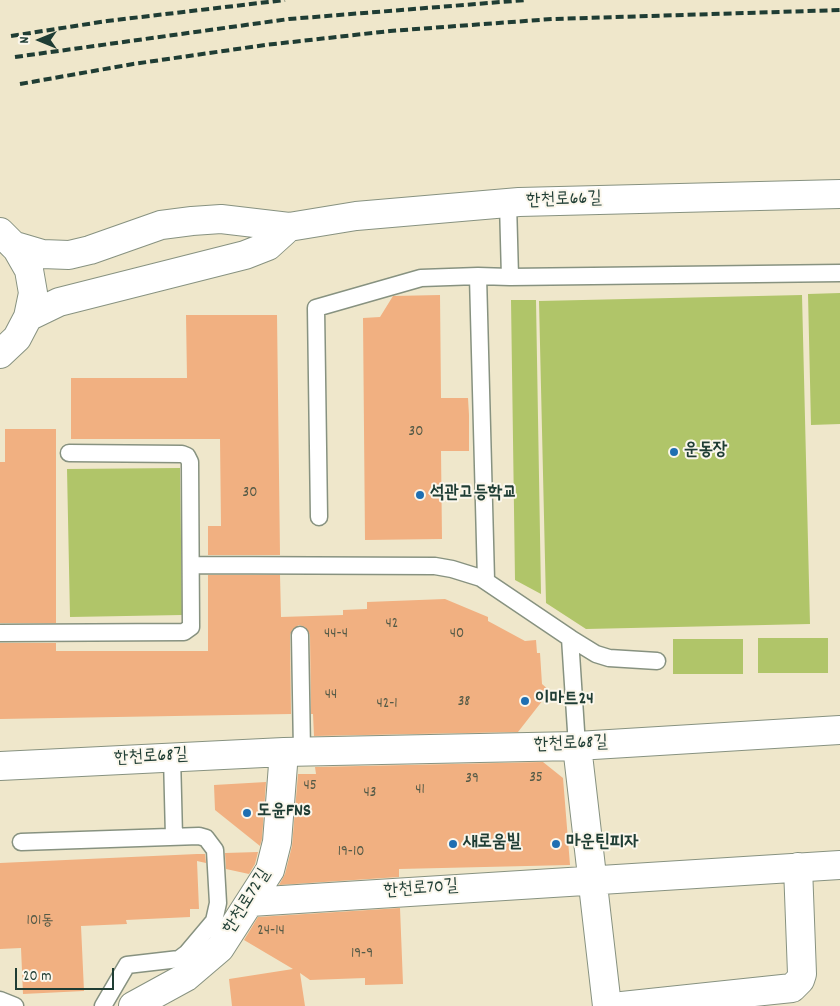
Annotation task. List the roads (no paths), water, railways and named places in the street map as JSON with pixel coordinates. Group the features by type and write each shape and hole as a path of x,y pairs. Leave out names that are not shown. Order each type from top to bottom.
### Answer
{"street":[{"name":"한천로66길","path":"8,239 42,254 61,256 90,250 156,226 221,219 289,226 356,216 508,203 840,194"},
{"path":"28,317 59,302 252,253 268,246 289,226"},
{"path":"0,354 17,338 28,317 33,293 29,270 8,239"},
{"name":"한천로68길","path":"0,766 293,751 576,746 840,730"},
{"path":"576,746 608,1006"},
{"name":"한천로72길","path":"133,1006 186,977 207,961 220,948 250,902 270,870 274,856 293,751"},
{"name":"한천로70길","path":"250,902 592,879 840,865"},
{"path":"622,1006 792,988 800,980 802,974 798,867"}],"lane":[{"path":"508,203 510,277"},
{"path":"319,518 316,308 421,278 840,273"},
{"path":"478,276 486,580"},
{"path":"0,632 186,631 192,623 190,462 187,456 182,454 69,453"},
{"path":"191,565 435,566 469,573 486,580 596,654 609,658 657,661"},
{"path":"293,751 300,634"},
{"path":"570,638 576,746"},
{"path":"172,756 174,837"},
{"path":"21,842 199,836 206,838 215,850 218,902 214,921 187,953 179,959 127,964 103,1006"},
{"path":"0,1000 15,1006"}],"railway":[{"path":"11,36 107,21 285,0"},
{"path":"15,57 289,19 526,0"},
{"path":"20,84 133,64 265,45 390,31 552,19 840,10"}],"place":[{"name":"운동장","path":"674,452"},
{"name":"석관고등학교","path":"420,495"},
{"name":"이마트24","path":"525,701"},
{"name":"도윤FNS","path":"247,813"},
{"name":"새로움빌","path":"453,844"},
{"name":"마운틴피자","path":"556,844"}]}
